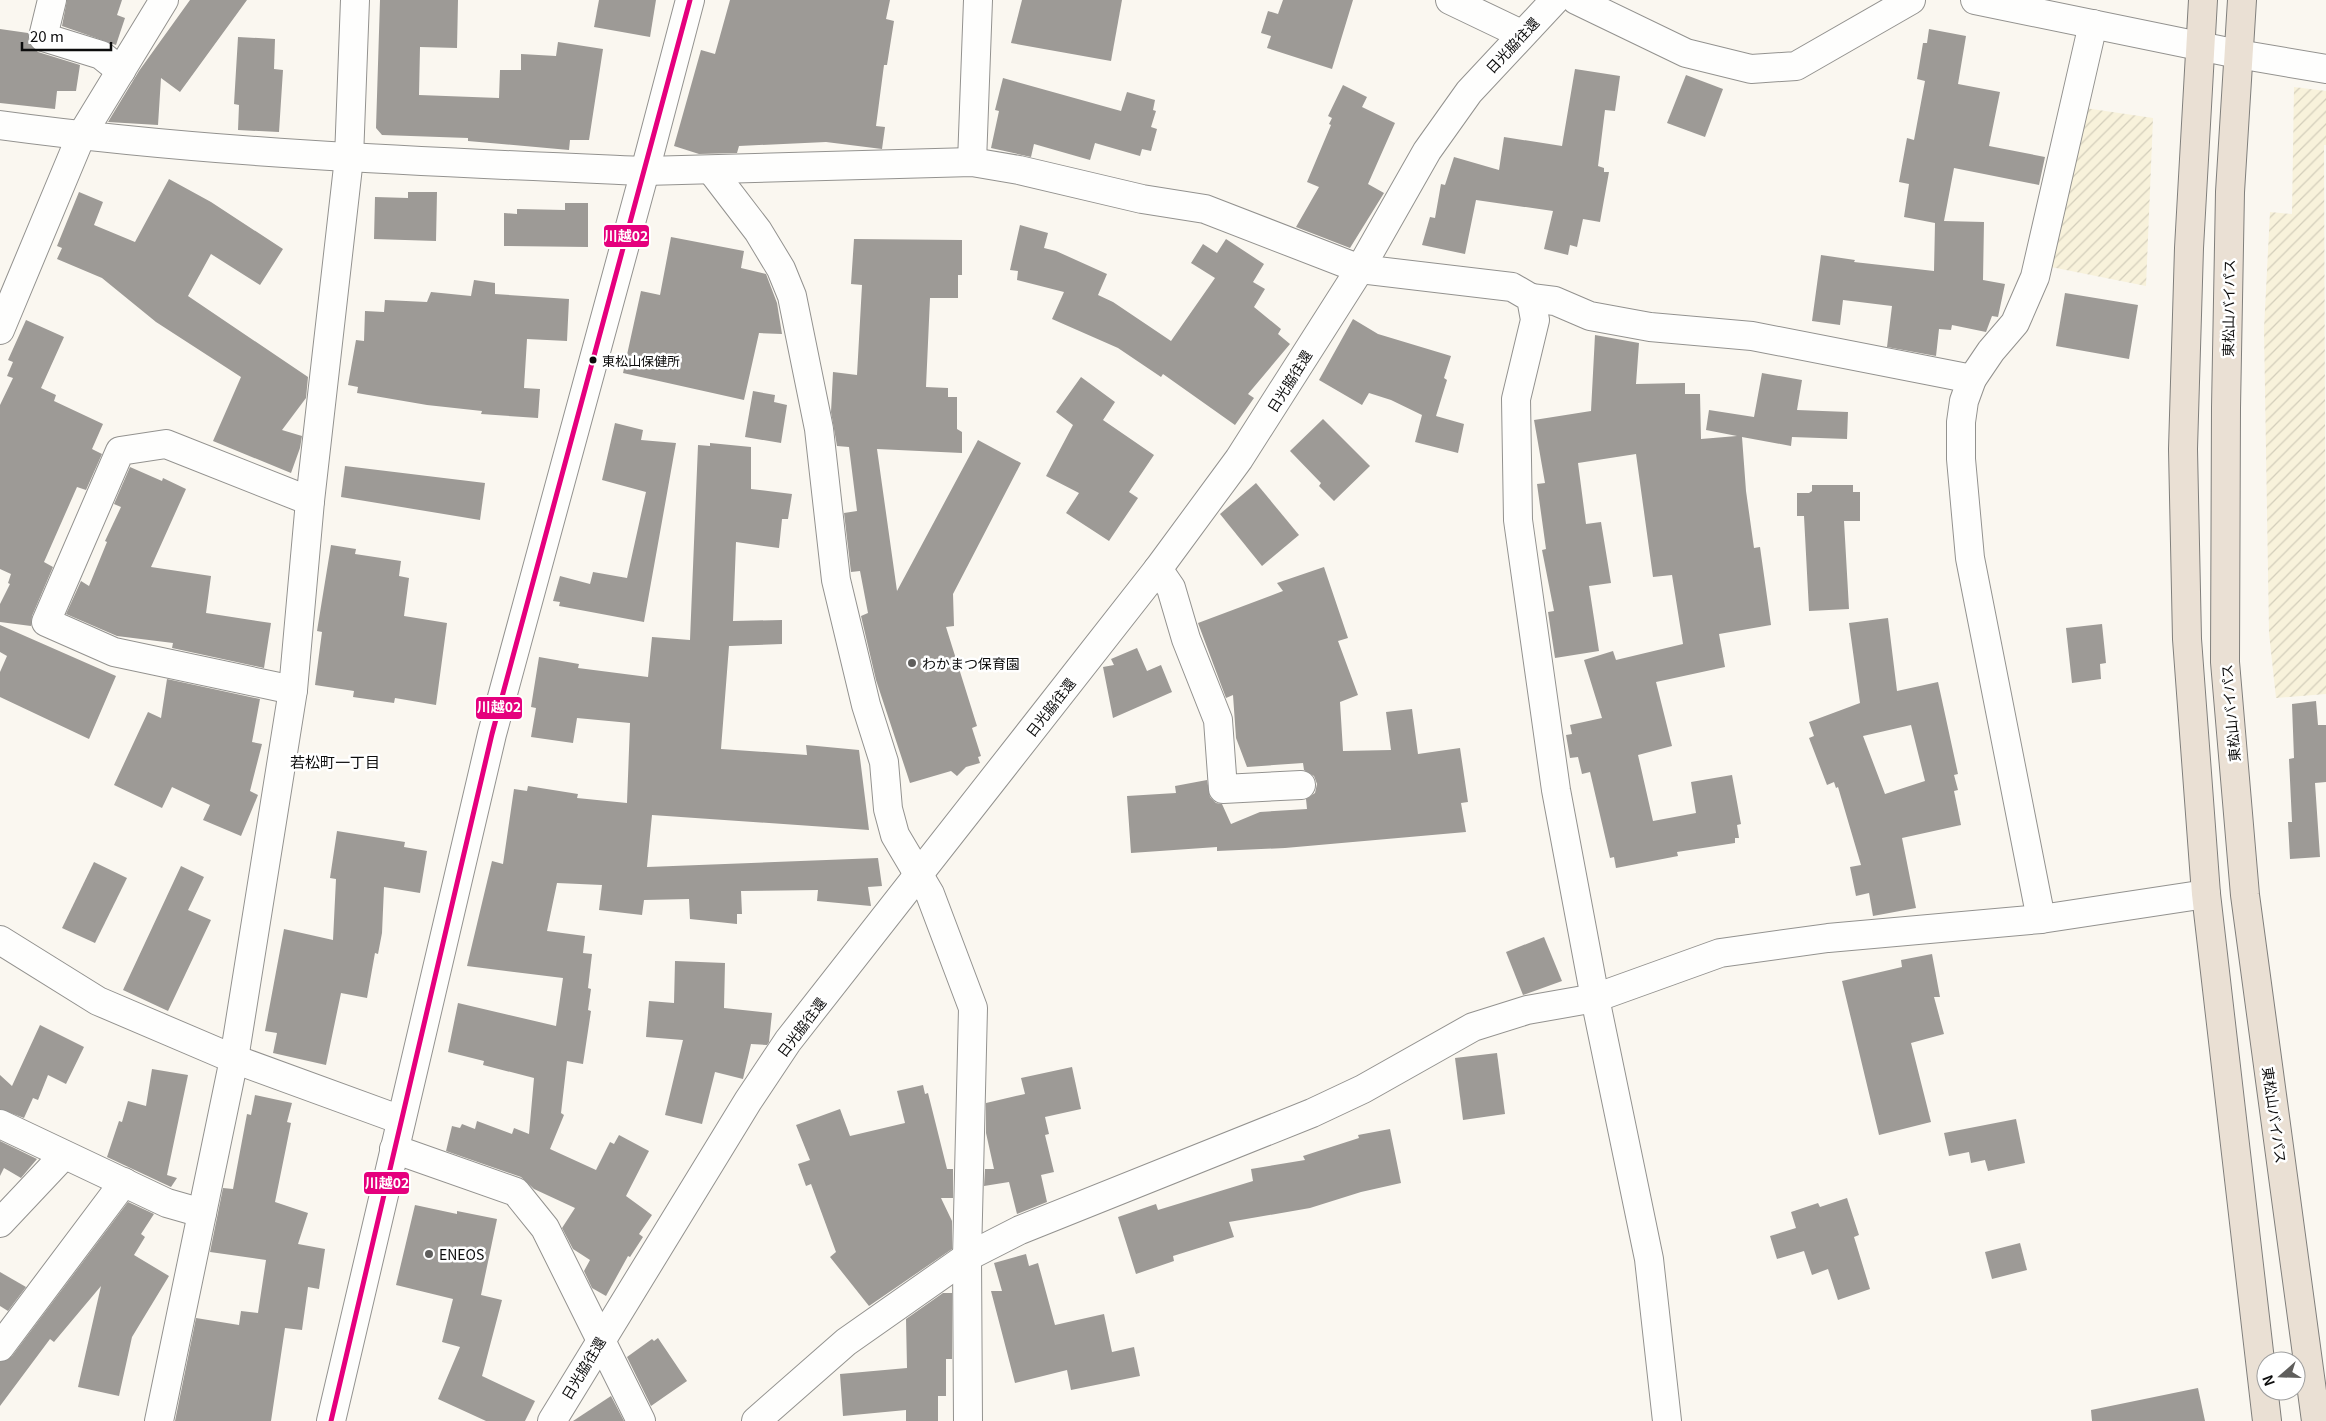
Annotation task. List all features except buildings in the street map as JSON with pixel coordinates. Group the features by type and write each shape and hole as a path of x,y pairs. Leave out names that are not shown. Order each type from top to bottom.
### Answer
{"highway":[{"path":"2203,0 2189,239 2183,449 2187,639 2206,894 2267,1421"},
{"name":"東松山バイパス","path":"2242,0 2230,202 2226,408 2225,662 2246,895 2316,1421"}],"street":[{"path":"52,0 43,37 101,55 121,71"},
{"path":"159,1421 234,1059 293,690 310,501 349,158 355,0"},
{"path":"331,1421 492,734 690,0"},
{"path":"972,162 978,0"},
{"path":"1450,0 1521,34"},
{"name":"日光脇往還","path":"552,1421 748,1101 788,1041 1158,569 1239,459 1360,269 1427,151 1469,92 1521,34 1555,0"},
{"path":"1576,0 1686,53 1751,69 1796,66 1911,0"},
{"path":"1975,0 2238,54 2326,69"},
{"path":"0,330 81,136 121,71 157,2"},
{"path":"2041,919 1970,558 1961,459 1960,422 1964,401 1972,379 1991,351 2015,323 2035,277 2093,24"},
{"path":"0,125 81,136 349,158 645,171 712,171 972,162 1019,170 1142,199 1205,209 1360,269 1512,287 1531,298 1555,301 1590,316 1650,326 1752,336 1972,379"},
{"path":"712,171 758,231 781,268 792,296 819,429 836,580 866,705 884,762 888,809 895,835 930,894 973,1008 967,1257 968,1421"},
{"path":"1531,298 1535,320 1516,399 1518,520 1556,790 1595,998 1649,1259 1667,1421"},
{"path":"293,690 114,652 46,622 120,451 166,444 310,501"},
{"path":"1158,569 1171,588 1186,639 1218,720 1223,789 1301,786"},
{"path":"756,1421 846,1342 967,1257 1029,1226 1312,1113 1363,1089 1473,1027 1527,1010 1595,998 1720,953 1828,938 2041,919 2206,894"},
{"path":"0,940 98,1001 234,1059 401,1120"},
{"path":"0,1124 167,1203 202,1213"},
{"path":"394,1149 516,1192 545,1228 641,1421"},
{"path":"0,1223 64,1155"},
{"path":"0,1347 124,1182"}],"shaded area":[{"path":"2294,87 2326,91 2326,145 2324,145 2326,694 2276,698 2269,633 2264,329 2270,212 2292,214"},
{"path":"2085,108 2153,118 2146,286 2051,267"}],"transit line":[{"name":"川越02","path":"331,1421 492,734 690,0"}],"place":[{"name":"東松山保健所","path":"593,360"},
{"name":"わかまつ保育園","path":"912,663"},
{"name":"ENEOS","path":"429,1254"}],"district":[{"name":"若松町一丁目","path":"335,761"}]}
